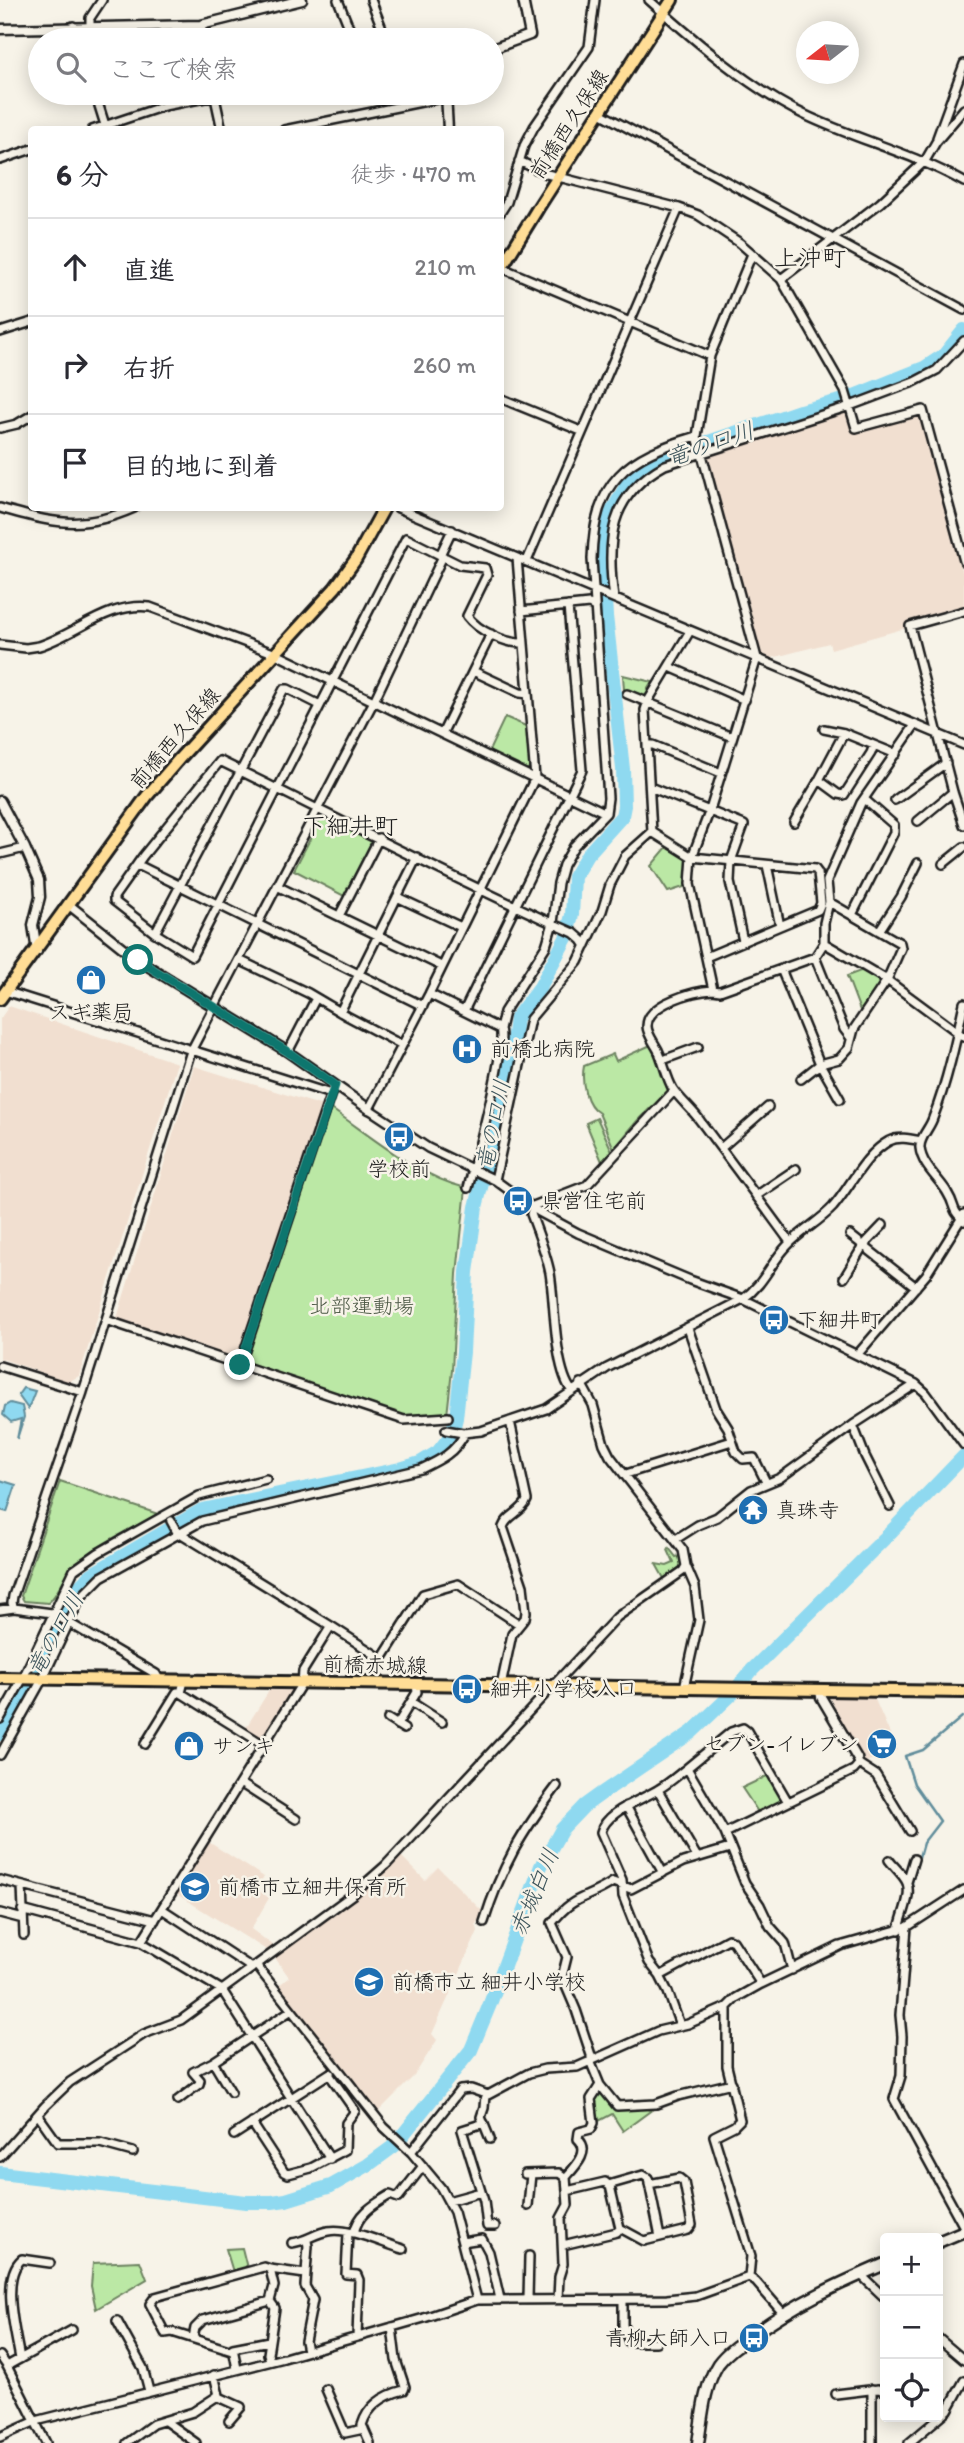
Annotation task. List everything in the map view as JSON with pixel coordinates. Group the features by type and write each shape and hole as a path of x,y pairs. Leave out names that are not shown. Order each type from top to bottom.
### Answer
{"main road":[{"name":"前橋西久保線","path":"504,263 672,0"},
{"name":"前橋西久保線","path":"3,995 147,796 335,588 356,559 382,511"},
{"path":"0,1678 24,1678"},
{"name":"前橋赤城線","path":"24,1678 160,1681 183,1687 302,1683 820,1690"},
{"path":"820,1690 964,1692"},
{"path":"943,2240 964,2229"},
{"path":"698,2443 709,2384 718,2365 732,2349 783,2313 880,2266"}],"street":[{"path":"90,26 90,18 102,0"},
{"path":"0,29 201,25 302,0"},
{"path":"338,0 349,28"},
{"path":"371,0 382,28"},
{"path":"504,45 530,35 523,0"},
{"path":"504,207 534,127 589,47 595,0"},
{"path":"649,0 715,56 781,103 806,116 925,161 964,182"},
{"path":"936,142 939,126 964,64"},
{"path":"98,105 105,125 168,105"},
{"path":"216,105 221,126"},
{"path":"303,126 400,105"},
{"path":"447,105 448,126"},
{"path":"780,279 880,204 925,161 936,142 964,109"},
{"path":"600,113 964,310"},
{"path":"0,160 28,150"},
{"path":"519,161 559,177 698,215 740,243 780,279 845,391 856,428 923,410 964,561"},
{"path":"527,562 679,208"},
{"path":"713,990 690,884 692,857 710,810 757,658 697,437 710,356 752,254"},
{"path":"504,269 710,356"},
{"path":"0,332 28,323"},
{"path":"613,597 611,541 616,518 626,497 643,478 701,454 915,382 937,370 964,341"},
{"path":"504,400 581,431"},
{"path":"0,428 17,424 28,417"},
{"path":"468,1188 498,1061 504,1012 546,946 555,924 558,883 563,865 574,846 606,813 608,798 595,607 593,540 596,519 604,496 620,474 641,456 697,437"},
{"path":"0,508 56,522 80,523 110,519 127,511"},
{"path":"405,511 964,745"},
{"path":"14,1608 13,1596 83,1392 191,1051 373,701 452,530"},
{"path":"524,643 514,644 491,634 473,624 467,616 487,575 485,568 460,565 406,538 320,705 278,789 192,956 155,933 114,901 114,897 138,865 220,761 278,789 318,808 379,838 480,889 573,933 586,946"},
{"path":"369,1109 536,778 517,558"},
{"path":"521,611 589,604 595,607"},
{"path":"0,645 26,648 45,644 116,609 134,605 150,607 276,654 606,813"},
{"path":"464,1011 582,770 568,606"},
{"path":"964,611 910,626 964,825"},
{"path":"652,832 645,710 691,631"},
{"path":"442,734 491,634"},
{"path":"670,667 745,700"},
{"path":"473,671 520,693 528,694"},
{"path":"155,933 284,689 320,705"},
{"path":"628,694 732,737"},
{"path":"790,1242 694,1111 674,1091 646,1024 651,1014 672,1000 698,991 720,991 815,957 824,943 824,923 830,902 827,881 864,799 915,725"},
{"path":"824,729 844,733 895,754"},
{"path":"794,822 844,733"},
{"path":"647,745 653,745 721,773"},
{"path":"819,780 838,794 844,795 874,745"},
{"path":"895,800 946,763"},
{"path":"650,787 744,825 731,861 730,882 743,942"},
{"path":"918,821 953,792"},
{"path":"852,915 894,832 894,825 864,799"},
{"path":"0,801 39,880 40,897 33,925 37,951"},
{"path":"652,832 692,857 815,869 818,873 821,903 818,911 706,957"},
{"path":"493,1179 530,1019 578,962 625,856 652,832"},
{"path":"339,916 379,838"},
{"path":"943,864 964,847"},
{"path":"0,854 25,848"},
{"path":"340,1012 417,857"},
{"path":"878,931 901,897 918,863"},
{"path":"138,865 423,1006"},
{"path":"767,865 780,926"},
{"path":"277,886 441,966"},
{"path":"397,897 461,927"},
{"path":"801,1079 820,1064 839,1059 849,1048 854,1029 887,980 901,948 900,943 830,902"},
{"path":"68,904 138,960 288,1052 428,1148 473,1172 493,1179 539,1212 578,1233 743,1299 916,1384 926,1393 964,1445"},
{"path":"824,943 887,980 961,1035"},
{"path":"815,957 844,1029 851,1038"},
{"path":"239,960 402,1045"},
{"path":"781,969 820,1064 840,1099"},
{"path":"429,994 500,1029"},
{"path":"3,995 331,1094"},
{"path":"288,1052 316,998"},
{"path":"857,1355 926,1275 963,1218 953,1210 948,1194 933,1176 920,1149 921,1140 933,1119 961,1035 964,1003"},
{"path":"663,1060 698,1047"},
{"path":"240,1365 335,1085"},
{"path":"533,1206 587,1185 674,1091"},
{"path":"721,1148 768,1107"},
{"path":"447,1430 464,1433 481,1431 546,1409 607,1368 743,1299 758,1288 776,1258 790,1242 813,1226 832,1207 864,1164 886,1143 897,1138 921,1140"},
{"path":"756,1196 796,1170"},
{"path":"533,1206 531,1214 549,1270 562,1367 567,1385 572,1391"},
{"path":"844,1278 863,1246 883,1225"},
{"path":"850,1235 916,1287"},
{"path":"106,1320 404,1420 448,1416"},
{"path":"688,1328 716,1409 736,1452 743,1459 754,1458 766,1482"},
{"path":"0,1366 83,1392"},
{"path":"582,1383 593,1405 610,1456 683,1550 695,1587 699,1620 684,1688"},
{"path":"676,1539 698,1525 718,1517 751,1490 780,1478 916,1384"},
{"path":"501,1686 512,1634 525,1618 526,1612 523,1586 503,1527 505,1522 523,1508 527,1500 510,1421"},
{"path":"853,1425 864,1456 890,1506"},
{"path":"0,1755 81,1597 101,1577 202,1521 421,1469 445,1458 458,1446 464,1433"},
{"path":"626,1474 732,1441"},
{"path":"0,1719 24,1678 74,1570 98,1553 199,1496 266,1479"},
{"path":"171,1521 178,1534 382,1659 423,1594 458,1584 519,1624"},
{"path":"0,2157 70,2082 144,2034 181,2020 352,1895 386,1865 617,1617 669,1582 686,1566"},
{"path":"0,1610 14,1608 52,1613 156,1674 160,1681"},
{"path":"141,1942 302,1683 303,1671 331,1626"},
{"path":"388,1719 400,1727 416,1692 416,1685"},
{"path":"145,1744 177,1692 183,1687 264,1745"},
{"path":"820,1690 821,1697 858,1761 876,1775 910,1831"},
{"path":"411,1702 442,1722"},
{"path":"680,2025 660,1976 649,1962 623,1896 622,1880 601,1832 603,1824 626,1806 659,1790 731,1732 743,1728 788,1802"},
{"path":"725,1833 854,1770 858,1761"},
{"path":"687,1768 725,1833 745,1883 770,1926 785,1943 792,1969"},
{"path":"240,1783 296,1819"},
{"path":"484,1922 498,1878 529,1823 557,1786"},
{"path":"659,1790 697,1857"},
{"path":"626,1806 663,1873"},
{"path":"730,1848 697,1857 631,1889 613,1882 600,1891 576,1899 564,1907 552,1923 567,1957 562,1977 576,2010 591,2055 591,2063 600,2085 617,2106 656,2104 732,2083"},
{"path":"914,1858 907,1883 908,1895 901,1916 901,2076 894,2099 964,2229"},
{"path":"889,1860 907,1883"},
{"path":"0,1880 155,1920"},
{"path":"22,1886 23,1935"},
{"path":"409,2151 460,2090 471,2089 488,2095 529,2073 591,2063 594,2058 727,2007 736,1998 761,1984 840,1946 903,1928 964,1889"},
{"path":"162,1909 254,1967 384,2127 423,2166 454,2212 477,2300"},
{"path":"0,1913 22,1914 141,1942 222,1990 330,2159"},
{"path":"660,1976 728,1939 733,1941 761,1984"},
{"path":"727,2007 726,2054 740,2120 714,2136 751,2256 749,2277"},
{"path":"178,2100 199,2084 200,2080 193,2072 213,2062 290,2011"},
{"path":"213,2062 231,2092"},
{"path":"234,2135 337,2069"},
{"path":"252,2123 284,2172 288,2174 311,2168 345,2150 346,2123 355,2111 329,2074"},
{"path":"558,2299 563,2264 561,2218 568,2205 566,2178 584,2149 578,2139 579,2133 591,2129 594,2123 591,2099 600,2085"},
{"path":"485,2095 481,2117 491,2139"},
{"path":"38,2115 58,2143 100,2143 134,2152"},
{"path":"484,2123 463,2130 484,2201 487,2226 495,2226"},
{"path":"357,2337 359,2280 356,2275 346,2274 351,2233 368,2208 390,2195 398,2198 423,2166"},
{"path":"528,2206 528,2174 559,2173 566,2178"},
{"path":"567,2191 605,2182 608,2185 642,2175 648,2178 660,2236"},
{"path":"608,2185 620,2228 644,2241 688,2230 692,2225 684,2182 679,2178 649,2184"},
{"path":"448,2201 481,2192"},
{"path":"563,2245 617,2232 620,2228"},
{"path":"292,2243 307,2241 314,2235 331,2230 351,2233 403,2249"},
{"path":"462,2242 482,2239 489,2252 500,2299"},
{"path":"307,2241 305,2286 313,2300 304,2341 307,2351"},
{"path":"528,2299 529,2256"},
{"path":"20,2359 10,2318 11,2280 15,2264 22,2259 50,2263"},
{"path":"269,2341 225,2351 193,2338 172,2332 165,2333 150,2304 155,2297 264,2267 305,2274"},
{"path":"270,2269 274,2286 270,2301"},
{"path":"861,2275 883,2296"},
{"path":"0,2437 36,2421 307,2351 477,2300 623,2300 696,2296 749,2277"},
{"path":"749,2277 783,2313"},
{"path":"623,2300 623,2325 629,2342 656,2342"},
{"path":"193,2338 195,2328 203,2320 270,2301"},
{"path":"270,2301 275,2308 269,2341 270,2360"},
{"path":"117,2321 143,2368 149,2391"},
{"path":"370,2443 362,2425 368,2409 405,2387 396,2360 391,2327"},
{"path":"7,2366 72,2330"},
{"path":"943,2342 964,2360"},
{"path":"232,2351 237,2369"},
{"path":"0,2356 46,2443"},
{"path":"127,2443 153,2424 194,2412 219,2395 214,2375"},
{"path":"943,2413 948,2410 964,2381"},
{"path":"327,2389 345,2433 364,2429"},
{"path":"872,2389 872,2443"},
{"path":"836,2394 880,2390"},
{"path":"217,2396 241,2407 229,2421"},
{"path":"165,2421 196,2443"},
{"path":"909,2443 930,2422"}],"shaded area":[{"path":"847,409 854,432 921,415 964,577 964,607 905,623 906,628 831,649 829,643 768,659 758,654 705,455"},
{"path":"9,1006 177,1063 79,1376 68,1382 0,1358 0,1019"},
{"path":"194,1066 323,1106 238,1359 117,1318"},
{"path":"272,1686 298,1687 264,1741 245,1729"},
{"path":"873,1695 897,1750 866,1762 830,1699 832,1696"},
{"path":"207,1841 264,1877 257,1889 269,1898 251,1929 274,1946 268,1951 175,1893"},
{"name":"前橋市立 細井小学校","path":"399,1854 425,1880 438,1867 483,1912 476,1924 478,1931 432,2034 437,2040 414,2076 377,2113 276,1988 289,1977 273,1955 358,1894"}],"green space":[{"path":"623,675 652,682 647,696 624,690"},
{"path":"505,717 528,727 532,766 526,770 488,753"},
{"path":"325,815 371,838 372,842 344,896 294,870 322,816"},
{"path":"667,847 688,859 687,886 668,892 651,866"},
{"path":"863,970 880,979 881,984 861,1013 847,976"},
{"path":"653,1044 668,1091 637,1121 614,1149 599,1113 587,1099 583,1079 584,1066 613,1054 616,1061"},
{"name":"北部運動場","path":"330,1108 378,1143 430,1175 466,1188 447,1415 404,1419 247,1365 244,1359"},
{"path":"597,1118 613,1153 603,1164 586,1123"},
{"path":"60,1481 158,1514 82,1559 69,1571 48,1603 24,1601 21,1596"},
{"path":"669,1548 676,1557 682,1555 682,1560 678,1570 666,1582 656,1564 667,1566 674,1563"},
{"path":"769,1775 781,1799 780,1802 758,1812 742,1788"},
{"path":"600,2088 616,2109 653,2109 623,2131 612,2114 597,2122 594,2104"},
{"path":"242,2248 247,2268 233,2272 226,2249"},
{"path":"140,2261 147,2279 96,2309 91,2286 93,2263"}],"water":[{"path":"23,1388 35,1391 28,1409 18,1395"},
{"path":"10,1403 22,1406 24,1417 17,1439 21,1419 11,1422 3,1415 5,1406"},
{"path":"0,1480 16,1485 7,1512 0,1510"}],"waterway":[{"name":"竜の口川","path":"0,1734 77,1589 92,1574 202,1510 420,1463 438,1452 452,1434 463,1352 467,1272 476,1207 512,1051 516,1018 540,987 566,938 572,915 574,877 587,855 622,816 624,806 623,769 606,616 602,550 606,522 628,483 646,468 685,450 800,411 844,400 924,368 944,355 964,330"},
{"name":"赤城白川","path":"0,2173 246,2202 272,2202 331,2186 368,2165 394,2146 471,2050 541,1866 562,1829 584,1806 692,1732 964,1456"},
{"path":"912,1887 923,1843 940,1821 914,1784 905,1756 923,1750 962,1717"}],"place":[{"name":"スギ薬局","path":"91,980"},
{"name":"前橋北病院","path":"467,1049"},
{"name":"学校前","path":"399,1137"},
{"name":"県営住宅前","path":"518,1201"},
{"name":"下細井町","path":"774,1320"},
{"name":"真珠寺","path":"753,1510"},
{"name":"細井小学校入口","path":"467,1689"},
{"name":"セブン-イレブン","path":"882,1744"},
{"name":"サンキ","path":"189,1746"},
{"name":"前橋市立細井保育所","path":"195,1887"},
{"name":"前橋市立 細井小学校","path":"369,1982"},
{"name":"青柳大師入口","path":"754,2338"}],"district":[{"name":"上沖町","path":"810,258"},
{"name":"下細井町","path":"350,826"}],"route":[{"path":"138,960 288,1052 335,1085 240,1365"}]}
